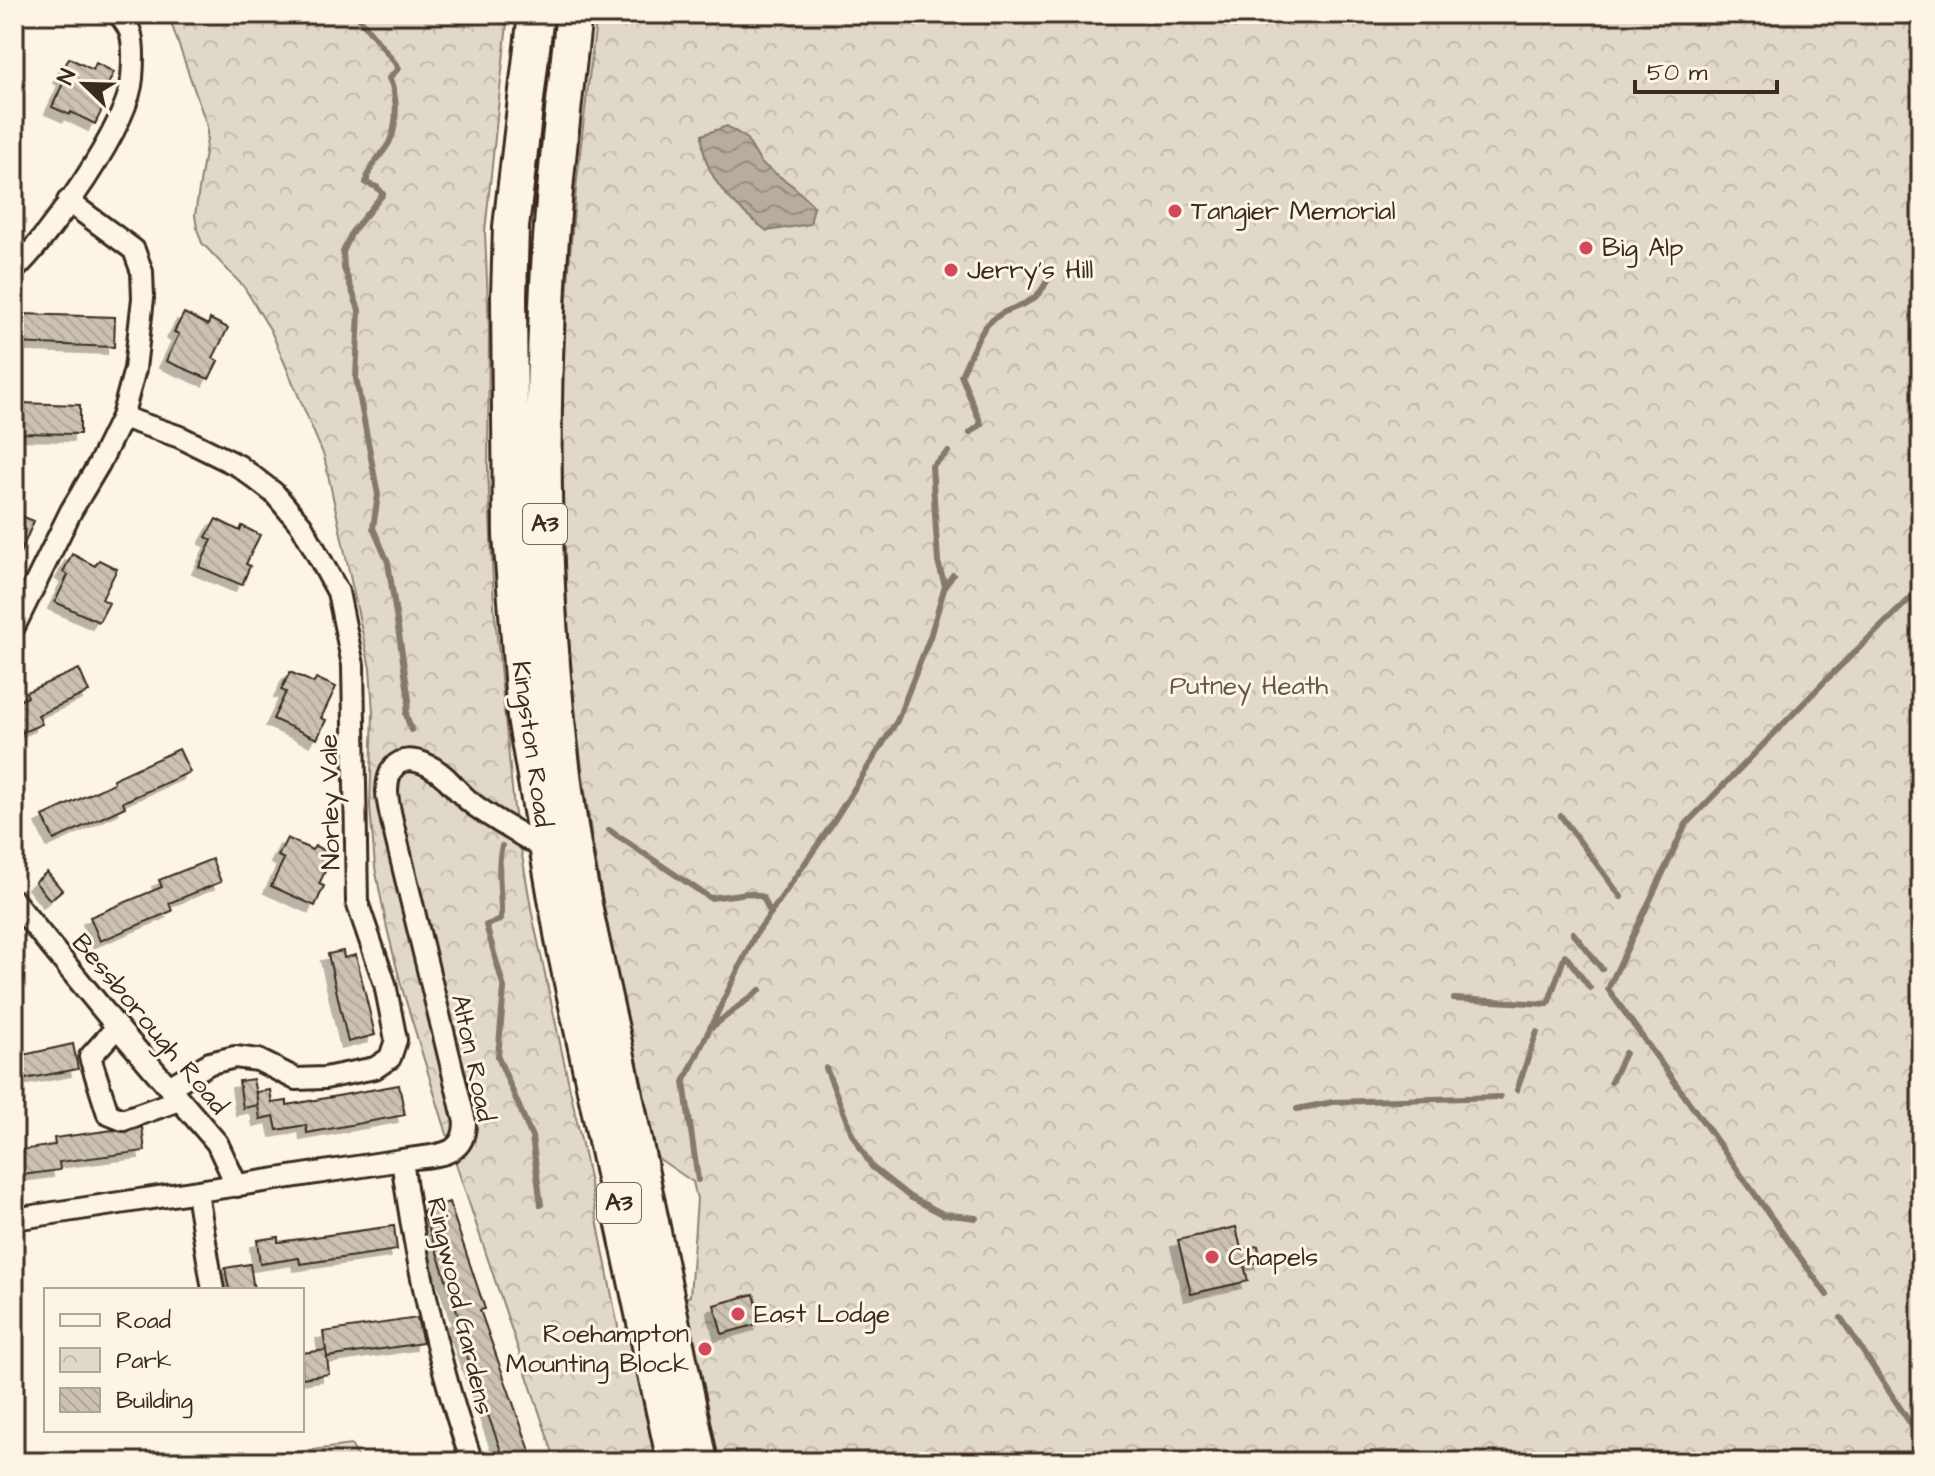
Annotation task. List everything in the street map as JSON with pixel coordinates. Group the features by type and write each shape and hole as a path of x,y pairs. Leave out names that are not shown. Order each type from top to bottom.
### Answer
{"highway":[{"name":"Kingston Road","path":"574,14 554,204 547,308 544,487 549,626 561,752 581,891 645,1186 700,1462"},
{"name":"Kingston Road","path":"531,23 511,227 511,535 525,717 564,945 675,1462"}],"street":[{"path":"14,270 34,251 96,163 118,121 132,81 131,35 119,14"},
{"path":"14,627 122,417 135,369 143,298 142,272 134,250 68,201"},
{"name":"Norley Vale","path":"122,417 180,437 239,466 274,493 302,526 338,592 353,665 357,902 385,984 396,1040 390,1058 375,1068 325,1078 296,1079 258,1060 235,1057 210,1063 174,1094"},
{"name":"Alton Road","path":"14,1219 402,1160 452,1151 461,1145 465,1137 465,1122 392,821 387,791 390,773 395,764 405,759 420,762 440,774 474,805 547,851"},
{"name":"Bessborough Road","path":"14,901 217,1143 237,1186"},
{"path":"117,1027 90,1057 108,1114 123,1120 174,1094"},
{"name":"Ringwood Gardens","path":"402,1160 412,1234 426,1301 446,1382 472,1462"},
{"path":"197,1193 213,1288"}],"green space":[{"name":"Putney Heath","path":"168,14 508,14 485,232 489,329 488,470 494,606 514,808 532,914 619,1332 690,1296 697,1199 693,1182 655,1156 599,878 575,709 564,555 564,348 576,190 597,14 1921,14 1921,1462 556,1462 459,1173 401,985 386,924 375,867 370,806 373,712 370,668 324,456 271,331 244,287 202,243 197,229 195,215 207,126"},
{"path":"351,1445 361,1462 216,1462"}],"water":[{"path":"727,126 746,138 761,163 814,206 810,224 767,231 722,190 708,165 702,135"}],"building":[{"path":"69,58 93,70 96,63 114,72 99,103 104,106 95,124 52,107 65,79 60,76"},
{"path":"184,313 208,325 210,319 228,328 213,358 218,361 209,379 166,361 179,334 174,332"},
{"path":"14,316 115,317 114,347 14,343"},
{"path":"19,403 80,405 80,434 14,433 14,406 19,407"},
{"path":"14,513 34,521 14,567"},
{"path":"216,519 240,531 242,526 260,535 246,564 250,566 242,585 199,567 212,540 206,537"},
{"path":"72,554 95,566 99,560 117,569 102,599 109,603 99,622 55,602 68,575 63,572"},
{"path":"79,669 89,692 38,715 42,724 14,736 14,703 28,697 26,692"},
{"path":"290,672 314,683 316,678 336,687 321,718 326,720 317,739 273,719 286,692 281,690"},
{"path":"179,749 190,772 123,802 125,807 54,840 43,816"},
{"path":"287,838 312,850 315,846 333,854 319,884 324,886 315,906 271,886 284,859 278,856"},
{"path":"212,859 221,882 169,903 172,911 100,941 90,917 162,887 159,880"},
{"path":"47,872 62,890 50,900 35,882"},
{"path":"343,951 344,958 356,955 375,1035 348,1042 328,954"},
{"path":"73,1044 78,1069 14,1081 14,1057"},
{"path":"253,1079 258,1105 243,1108 239,1081"},
{"path":"399,1085 405,1115 307,1133 306,1125 277,1130 274,1116 260,1119 256,1092 270,1090 272,1103 287,1101 287,1105"},
{"path":"142,1127 145,1151 59,1162 60,1170 14,1176 14,1151 55,1145 54,1138 113,1130 126,1132"},
{"path":"449,1202 485,1309 480,1310 534,1462 505,1462 454,1320 459,1318 423,1211"},
{"path":"394,1226 397,1250 300,1264 299,1258 260,1264 257,1240 278,1237 278,1242"},
{"name":"Chapels","path":"1236,1227 1241,1249 1258,1246 1261,1262 1244,1265 1248,1281 1191,1294 1178,1240"},
{"path":"250,1264 254,1288 229,1288 225,1268"},
{"name":"East Lodge","path":"754,1294 761,1323 722,1334 714,1305"},
{"path":"417,1318 423,1343 327,1357 323,1332"},
{"path":"326,1350 329,1374 304,1378 304,1353"}],"waterway":[{"path":"356,14 399,68 389,78 395,102 392,136 372,166 366,183 377,187 383,194 352,232 343,252 344,268 359,310 356,378 378,495 373,528 388,562 409,700 406,714 411,730"},
{"path":"970,433 981,424 961,375 976,342 996,317 1038,295 1050,273"},
{"path":"945,586 938,562 932,466 948,452"},
{"path":"698,1180 684,1082 754,937 832,824 897,721 930,637 945,586 953,575"},
{"path":"1827,1295 1608,989 1686,824 1921,588"},
{"path":"1561,816 1621,897"},
{"path":"609,830 710,898 749,893 763,897 771,914"},
{"path":"502,846 499,873 501,920 486,925 504,988 498,1057 532,1137 541,1205"},
{"path":"1573,933 1602,969"},
{"path":"1454,999 1548,1004 1565,955 1590,988"},
{"path":"712,1027 760,990"},
{"path":"1517,1090 1537,1032"},
{"path":"1611,1082 1625,1053"},
{"path":"826,1068 852,1134 872,1167 910,1197 943,1214 976,1218"},
{"path":"1297,1109 1333,1102 1500,1097"},
{"path":"1918,1291 1921,1294"},
{"path":"1841,1318 1912,1426"}],"place":[{"name":"Tangier Memorial","path":"1175,211"},
{"name":"Big Alp","path":"1586,248"},
{"name":"Jerry's Hill","path":"951,270"},
{"name":"Chapels","path":"1212,1257"},
{"name":"East Lodge","path":"738,1314"},
{"name":"Roehampton Mounting Block","path":"705,1349"}]}
